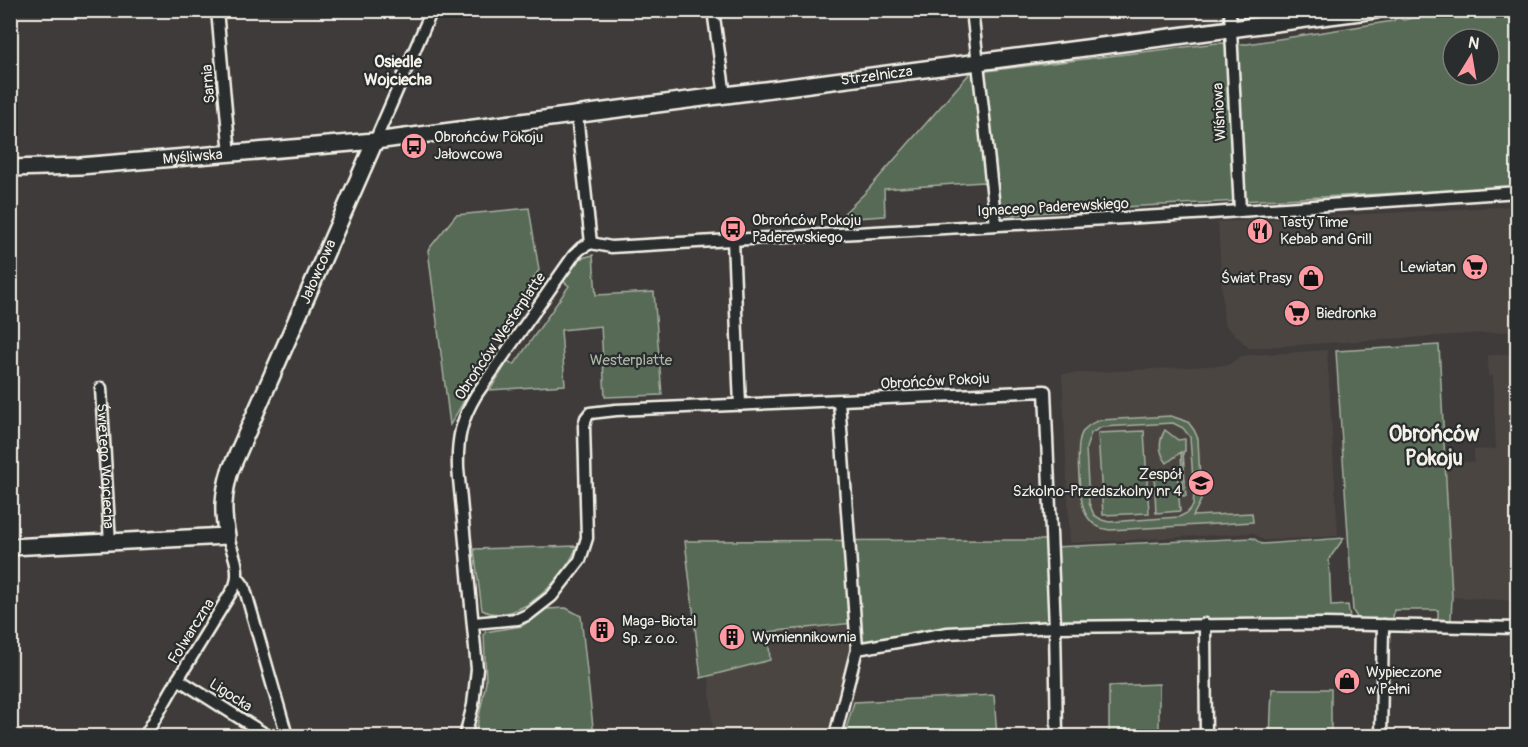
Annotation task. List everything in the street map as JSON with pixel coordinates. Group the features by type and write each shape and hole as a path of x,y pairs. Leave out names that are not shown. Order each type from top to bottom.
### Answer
{"street":[{"name":"Sarnia","path":"217,10 230,155"},
{"name":"Jałowcowa","path":"227,536 223,516 225,487 230,471 432,10"},
{"path":"713,10 725,96"},
{"path":"972,10 996,225"},
{"name":"Wiśniowa","path":"1230,10 1240,211"},
{"name":"Strzelnicza","path":"375,141 1376,10"},
{"path":"576,115 591,243"},
{"name":"Myśliwska","path":"10,168 80,166 230,155 375,141"},
{"name":"Ignacego Paderewskiego","path":"591,243 611,247 1240,211 1518,192"},
{"path":"733,240 740,405"},
{"name":"Obrońców Westerplatte","path":"465,736 476,687 477,669 458,468 458,446 463,418 476,395 574,255 591,243"},
{"name":"Świętego Wojciecha","path":"101,388 110,543"},
{"name":"Obrońców Pokoju","path":"838,401 1045,392 1055,627 1057,736"},
{"path":"474,623 518,619 529,614 552,596 580,560 587,538 584,426 590,413 838,401 857,649 835,736"},
{"path":"227,536 288,736"},
{"name":"Świętego Wojciecha","path":"10,547 227,536"},
{"name":"Folwarczna","path":"146,736 178,679 231,596 238,578"},
{"path":"857,649 948,633 1055,627 1205,624 1518,628"},
{"path":"1205,624 1206,736"},
{"path":"1381,736 1383,625"},
{"name":"Ligocka","path":"178,679 268,736"}],"shaded area":[{"path":"1517,206 1517,331 1249,348 1224,324 1218,222"},
{"name":"Zespół Szkolno-Przedszkolny nr 4","path":"1327,350 1338,536 1264,540 1253,533 1070,543 1062,374 1228,365 1241,356"},
{"path":"1513,354 1513,357 1518,357 1517,601 1452,597 1445,463 1474,462 1474,450 1496,449 1493,376 1488,376 1488,355"},
{"path":"852,625 855,646 833,736 713,736 708,660 760,633"}],"green space":[{"path":"1460,10 1516,10 1517,187 1009,215 983,182 884,189 885,216 838,219 866,192 970,73 1217,43 1247,44 1393,21 1398,16 1403,20"},
{"path":"529,208 539,270 466,387 470,390 450,425 428,250 456,215"},
{"name":"Westerplatte","path":"593,255 596,295 654,292 662,395 605,397 601,326 561,330 565,385 490,390 508,361 514,365 569,286 563,281 578,259"},
{"path":"1439,345 1452,597 1451,620 1438,619 1438,610 1394,610 1393,619 1358,619 1353,611 1336,351"},
{"path":"1171,416 1188,422 1198,439 1201,500 1193,516 1252,513 1253,522 1110,530 1091,522 1084,510 1082,500 1079,449 1082,433 1090,425 1101,420","holes":["1173,423 1183,428 1190,437 1194,494 1193,506 1187,513 1179,517 1109,522 1094,515 1089,503 1086,448 1091,433 1102,427"]},
{"path":"1165,430 1178,440 1185,439 1185,451 1183,452 1186,496 1183,496 1181,452 1167,463 1162,455 1160,443"},
{"path":"1144,431 1149,513 1103,515 1098,433"},
{"path":"1177,471 1180,511 1156,513 1154,473"},
{"path":"1253,538 1262,544 1344,538 1329,559 1331,606 1348,605 1351,624 988,629 857,649 854,623 768,632 770,660 701,678 685,541 1051,540 1053,547"},
{"path":"577,546 563,572 552,585 525,606 496,614 482,610 474,549"},
{"path":"566,608 581,616 594,736 475,736 486,682 485,632 522,626 546,609"},
{"path":"1159,684 1159,736 1109,736 1109,686"},
{"path":"1272,689 1331,689 1331,736 1270,736"},
{"path":"994,695 997,736 844,736 854,702"}],"place":[{"name":"Obrońców Pokoju Jałowcowa","path":"414,146"},
{"name":"Obrońców Pokoju Paderewskiego","path":"733,229"},
{"name":"Tasty Time Kebab and Grill","path":"1260,231"},
{"name":"Lewiatan","path":"1475,267"},
{"name":"Świat Prasy","path":"1311,278"},
{"name":"Biedronka","path":"1297,313"},
{"name":"Zespół Szkolno-Przedszkolny nr 4","path":"1201,483"},
{"name":"Maga-Biotal Sp. z o.o.","path":"602,630"},
{"name":"Wymiennikownia","path":"732,637"},
{"name":"Wypieczone w Pełni","path":"1347,681"}],"district":[{"name":"Osiedle Wojciecha","path":"398,70"},
{"name":"Obrońców Pokoju","path":"1434,446"}]}
